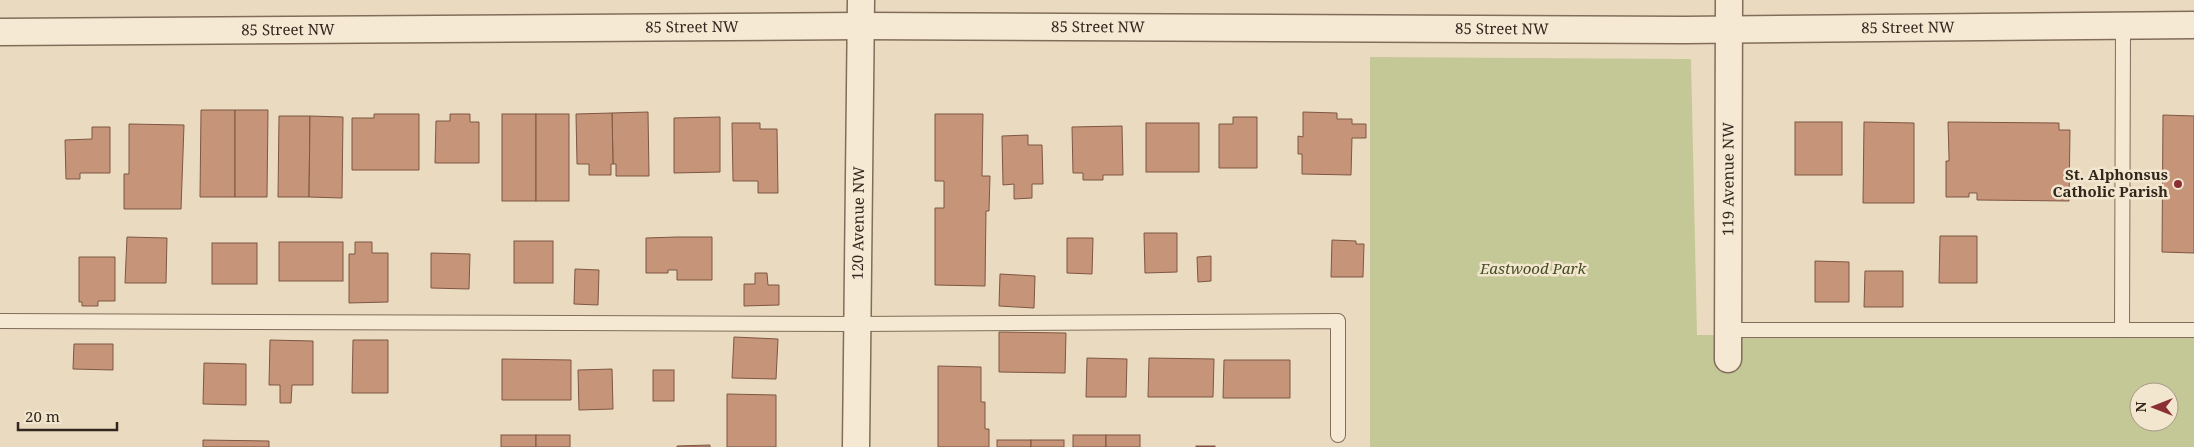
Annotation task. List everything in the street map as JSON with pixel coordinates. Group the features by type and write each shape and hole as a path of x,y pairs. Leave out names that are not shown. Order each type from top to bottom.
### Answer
{"street":[{"name":"120 Avenue NW","path":"856,447 861,0"},
{"name":"119 Avenue NW","path":"1728,359 1729,0"},
{"name":"85 Street NW","path":"0,32 861,26 1729,30 2194,25"}],"lane":[{"path":"2122,330 2123,26"},
{"path":"0,321 857,324 1338,321 1338,435"},
{"path":"1728,330 2194,330"}],"green space":[{"name":"Eastwood Park","path":"1370,57 1691,59 1697,335 2194,338 2194,447 1370,447"}],"building":[{"path":"201,110 235,110 235,197 200,197"},
{"path":"235,110 268,110 267,197 235,197"},
{"path":"648,112 649,176 616,176 616,164 613,164 612,113"},
{"path":"1303,112 1337,113 1337,119 1352,119 1352,124 1366,124 1366,138 1352,138 1351,175 1302,174 1302,154 1298,154 1298,136 1303,137"},
{"path":"612,113 613,164 611,164 611,175 589,175 589,164 577,164 576,114"},
{"path":"374,114 419,114 419,170 352,170 352,118 374,118"},
{"path":"450,114 470,114 470,122 479,122 479,163 435,163 436,121 450,121"},
{"path":"502,114 536,114 536,201 502,201"},
{"path":"536,114 569,114 569,201 536,201"},
{"path":"935,114 983,114 982,176 990,176 989,211 986,211 985,286 935,285 935,208 944,208 944,181 935,181"},
{"name":"St. Alphonsus Catholic Parish","path":"2163,115 2194,116 2194,253 2162,252"},
{"path":"279,116 310,116 309,197 278,197"},
{"path":"310,116 343,117 342,198 309,197"},
{"path":"720,117 720,172 674,173 674,118"},
{"path":"1233,117 1257,117 1257,168 1219,168 1219,124 1233,124"},
{"path":"1795,122 1842,122 1842,175 1795,175"},
{"path":"1864,122 1914,123 1914,203 1863,203"},
{"path":"1948,122 2059,123 2059,130 2070,130 2069,201 1977,200 1977,193 1969,193 1969,197 1946,197 1946,161 1949,161"},
{"path":"732,123 760,123 760,129 777,129 778,193 758,193 758,181 733,181"},
{"path":"1146,123 1199,123 1199,172 1146,172"},
{"path":"129,124 184,125 181,209 124,209 124,174 129,174"},
{"path":"1122,126 1123,175 1103,175 1103,180 1083,180 1083,173 1073,173 1072,127"},
{"path":"92,127 110,127 110,173 80,173 80,179 66,179 65,140 92,139"},
{"path":"1028,135 1028,145 1042,145 1043,184 1032,184 1032,198 1014,199 1014,184 1003,185 1002,136"},
{"path":"1144,233 1177,233 1177,272 1145,273"},
{"path":"1940,236 1977,236 1977,283 1939,283"},
{"path":"127,237 167,238 166,283 125,283"},
{"path":"712,237 712,280 677,280 677,270 668,270 668,273 646,273 646,238"},
{"path":"1067,238 1093,238 1092,274 1067,273"},
{"path":"1332,240 1356,241 1356,244 1364,244 1363,277 1331,277"},
{"path":"514,241 553,241 553,283 514,283"},
{"path":"279,242 343,242 343,281 279,281"},
{"path":"355,242 372,242 372,253 388,253 388,302 349,303 349,254 355,254"},
{"path":"212,243 257,243 257,284 212,284"},
{"path":"431,253 470,254 469,289 431,288"},
{"path":"1211,256 1211,281 1198,282 1197,257"},
{"path":"79,257 115,257 115,301 98,301 98,306 82,306 82,302 79,302"},
{"path":"1815,261 1849,262 1849,302 1815,302"},
{"path":"575,269 599,270 598,305 574,304"},
{"path":"1865,271 1903,271 1903,307 1864,307"},
{"path":"755,273 767,273 768,285 779,285 779,305 744,306 744,284 755,284"},
{"path":"1000,274 1035,276 1034,308 999,306"},
{"path":"999,332 1066,333 1065,373 999,372"},
{"path":"734,337 778,339 776,379 732,378"},
{"path":"270,340 313,341 313,385 292,385 291,403 280,403 280,385 269,385"},
{"path":"353,340 388,340 388,393 352,393"},
{"path":"74,344 113,344 113,370 73,369"},
{"path":"1087,358 1127,359 1126,397 1086,397"},
{"path":"1149,358 1214,359 1213,397 1148,397"},
{"path":"502,359 571,360 571,400 502,400"},
{"path":"1224,360 1290,360 1290,398 1223,398"},
{"path":"204,363 246,364 246,405 203,404"},
{"path":"938,366 981,367 981,402 985,402 985,429 989,429 989,447 938,447"},
{"path":"612,369 613,409 579,410 578,370"},
{"path":"653,370 674,370 674,401 653,401"},
{"path":"727,394 776,395 776,447 727,447"},
{"path":"501,435 536,435 536,447 501,447"},
{"path":"536,435 570,435 570,447 536,447"},
{"path":"1073,435 1106,435 1106,447 1073,447"},
{"path":"1106,435 1140,435 1140,447 1106,447"},
{"path":"203,440 269,441 269,447 203,447"},
{"path":"997,440 1031,440 1031,447 997,447"},
{"path":"1031,440 1064,440 1064,447 1031,447"},
{"path":"710,445 710,447 677,447 677,446"},
{"path":"1215,446 1215,447 1196,447"}],"place":[{"name":"St. Alphonsus Catholic Parish","path":"2178,184"}]}
